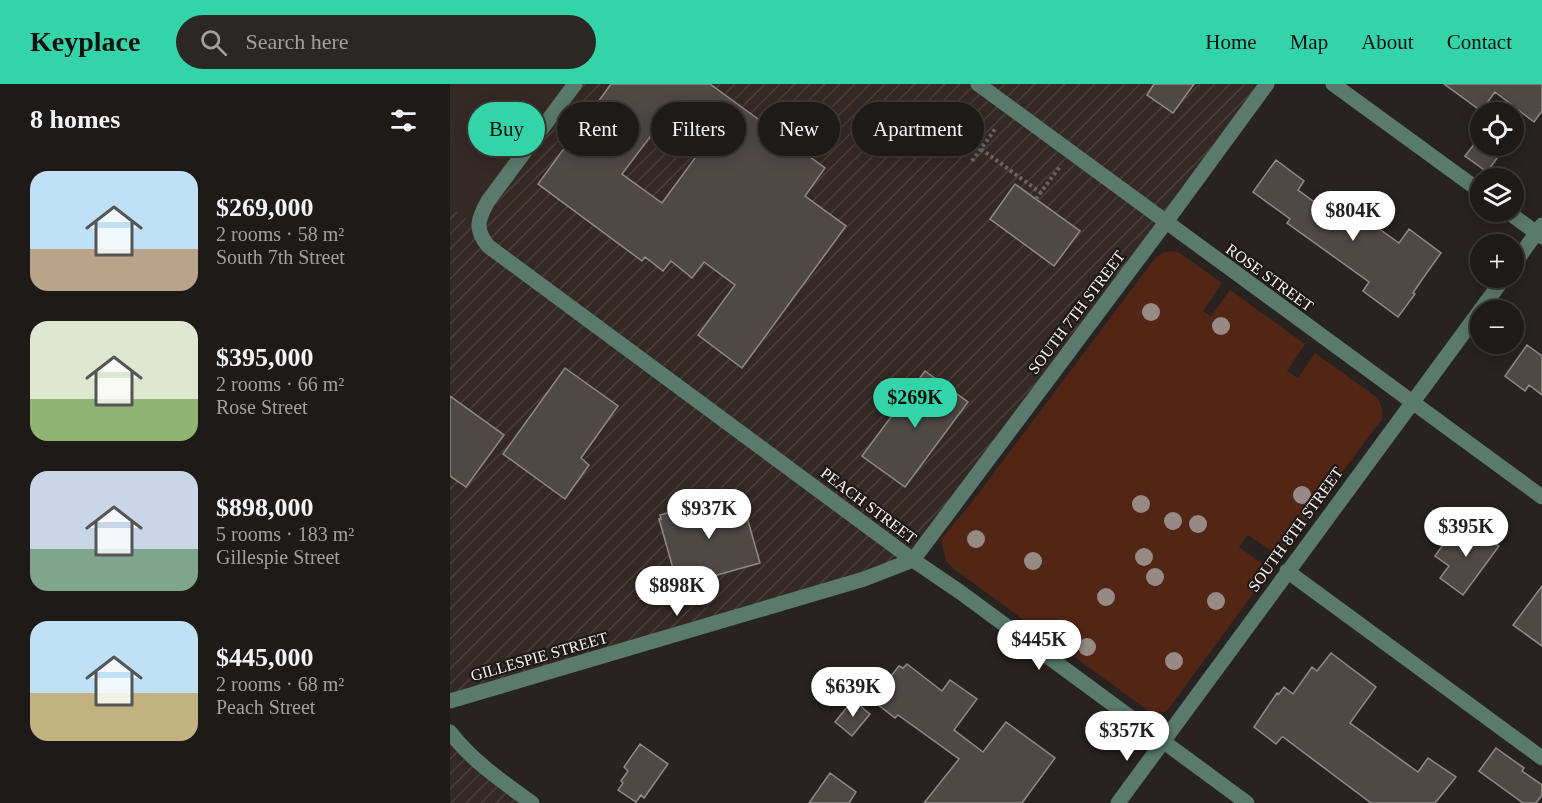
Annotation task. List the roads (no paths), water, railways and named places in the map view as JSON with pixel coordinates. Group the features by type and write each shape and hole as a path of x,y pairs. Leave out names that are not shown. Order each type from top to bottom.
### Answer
{"street":[{"name":"PEACH STREET","path":"575,84 488,201 479,219 478,228 481,238 488,246 913,561 960,592 1247,803"},
{"name":"ROSE STREET","path":"978,84 1542,497"},
{"name":"SOUTH 7TH STREET","path":"913,561 1267,84"},
{"path":"1333,84 1470,184"},
{"path":"1524,222 1540,232 1524,252"},
{"name":"SOUTH 8TH STREET","path":"1118,803 1496,288"},
{"name":"GILLESPIE STREET","path":"450,701 864,579 913,561"},
{"path":"1287,571 1542,758"},
{"path":"450,732 473,758 532,803"}]}
